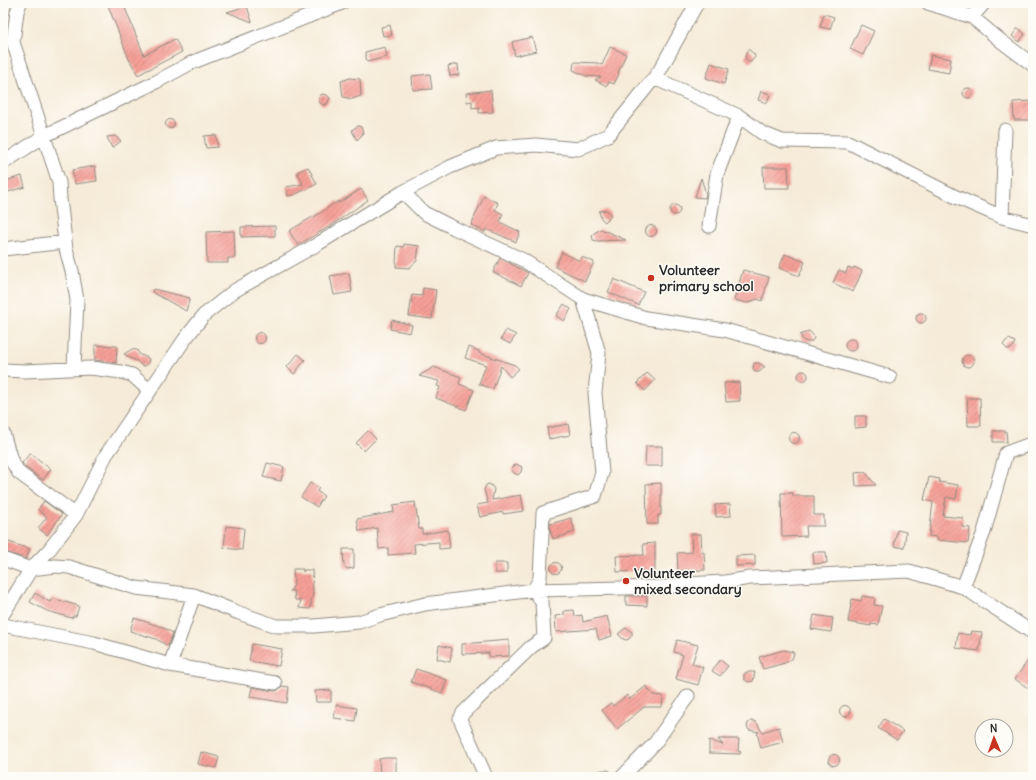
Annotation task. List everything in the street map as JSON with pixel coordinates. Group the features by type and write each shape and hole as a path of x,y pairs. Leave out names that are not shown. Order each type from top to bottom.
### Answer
{"street":[{"path":"20,3 12,42 59,182 65,242 77,300 74,368"},
{"path":"3,163 44,136 156,82 191,63 317,8 342,3"},
{"path":"3,614 31,569 49,550 76,515 106,455 185,338 204,316 234,291 316,245 403,192 450,167 496,148 536,145 578,149 608,134 660,70 697,3"},
{"path":"928,3 972,17 1033,65"},
{"path":"972,17 984,3"},
{"path":"654,78 739,116 762,133 782,141 848,142 956,197 1002,217 1033,225"},
{"path":"709,226 717,174 739,116"},
{"path":"1002,217 1005,130"},
{"path":"403,192 424,213 523,260 583,299 646,318 725,330 890,377"},
{"path":"3,249 65,242"},
{"path":"534,590 540,578 542,513 595,496 602,473 595,393 600,353 583,299"},
{"path":"3,370 25,371 91,368 121,372 132,375 150,391"},
{"path":"3,433 11,460 19,473 76,515"},
{"path":"963,587 984,532 1006,453 1033,443"},
{"path":"3,559 31,569 55,566 68,567 136,588 194,595 276,626 314,626 359,622 426,604 534,590 667,587 685,584 725,582 750,578 909,571 963,587 1033,633"},
{"path":"486,777 460,719 464,713 532,647 544,638 542,602 534,590"},
{"path":"170,665 194,595"},
{"path":"3,625 94,643 170,665 275,683"},
{"path":"622,777 655,743 688,696"}],"building":[{"path":"107,3 123,3 144,55 175,39 182,52 138,75 129,59"},
{"path":"247,6 252,22 227,12"},
{"path":"824,14 834,17 830,29 820,27"},
{"path":"390,25 392,35 383,36 381,27"},
{"path":"861,25 874,31 863,55 850,49"},
{"path":"1018,28 1025,34 1019,42 1012,36"},
{"path":"532,37 536,51 515,56 512,42"},
{"path":"385,47 387,57 367,62 365,52"},
{"path":"610,47 626,54 614,84 609,82 607,86 595,80 601,77 586,76 573,70 574,62 597,63 602,65"},
{"path":"748,49 754,54 755,57 751,62 748,62 745,57"},
{"path":"931,55 951,59 949,73 928,69"},
{"path":"711,63 729,69 724,84 706,78"},
{"path":"458,64 459,75 450,76 448,66"},
{"path":"430,74 432,89 413,90 412,76"},
{"path":"350,78 360,79 361,96 352,99 343,97 341,81"},
{"path":"968,88 973,93 968,98 963,93"},
{"path":"491,90 493,112 479,113 479,107 472,108 472,101 467,102 466,93"},
{"path":"761,91 770,94 767,103 758,100"},
{"path":"322,94 327,95 330,98 327,104 323,105 319,102 319,97"},
{"path":"1033,101 1033,120 1014,120 1013,102"},
{"path":"170,119 175,124 170,129 165,124"},
{"path":"358,126 361,127 363,132 357,140 352,131"},
{"path":"216,135 218,147 206,148 204,136"},
{"path":"115,136 121,141 112,148 107,137"},
{"path":"95,166 97,181 75,184 72,170"},
{"path":"308,167 317,184 294,195 288,196 286,187 303,184 297,172"},
{"path":"763,167 788,167 789,188 764,188"},
{"path":"22,176 25,187 8,192 5,181"},
{"path":"701,178 706,194 705,198 695,197"},
{"path":"361,189 368,200 332,225 298,245 289,231 338,201 339,203"},
{"path":"484,196 498,203 495,210 503,214 500,222 520,232 516,242 486,229 485,232 471,225"},
{"path":"673,205 677,205 679,206 679,214 673,215 670,212 670,208"},
{"path":"607,210 611,216 605,222 601,218 599,211"},
{"path":"651,225 655,227 657,231 655,235 651,237 647,235 645,231 647,227"},
{"path":"275,226 275,236 241,237 241,227"},
{"path":"601,229 626,240 593,240 592,235"},
{"path":"234,231 235,258 228,258 228,263 207,263 206,232"},
{"path":"404,244 419,246 417,261 409,268 396,267 397,246 404,247"},
{"path":"562,252 580,261 582,257 594,262 585,281 555,267"},
{"path":"785,254 805,262 799,276 779,268"},
{"path":"500,258 528,273 521,286 493,272"},
{"path":"848,267 853,269 854,267 862,271 853,292 833,283 839,270 846,273"},
{"path":"743,270 769,277 762,301 758,299 747,303 734,300"},
{"path":"349,273 352,292 334,295 330,276"},
{"path":"614,279 644,292 638,305 608,292"},
{"path":"423,288 436,290 432,319 409,316 412,295 422,296"},
{"path":"153,289 190,298 186,311 152,292"},
{"path":"564,304 571,309 564,321 556,316"},
{"path":"919,313 923,313 925,314 925,322 919,323 916,320 916,316"},
{"path":"392,320 412,325 410,333 390,329"},
{"path":"506,330 516,335 510,344 501,339"},
{"path":"809,331 814,338 812,341 804,341 800,335"},
{"path":"258,333 262,333 264,334 264,342 258,343 255,340 255,336"},
{"path":"851,339 855,341 857,345 855,349 851,351 847,349 845,345 847,341"},
{"path":"1009,339 1015,342 1011,349 1007,349 1003,345"},
{"path":"95,345 117,346 116,363 95,360"},
{"path":"469,347 479,351 479,353 515,365 519,369 510,377 501,366 493,389 479,384 486,365 465,358"},
{"path":"132,349 137,350 140,355 147,357 149,359 148,364 142,366 137,361 124,354"},
{"path":"298,354 305,360 294,374 287,367"},
{"path":"968,355 972,357 974,361 972,365 968,367 964,365 962,361 964,357"},
{"path":"754,363 759,363 765,367 759,372 755,372 753,368"},
{"path":"434,367 461,377 459,384 474,390 466,410 436,398 440,387 437,386 439,381 419,376"},
{"path":"801,371 805,371 807,372 807,380 801,381 798,378 798,374"},
{"path":"647,373 655,380 645,391 637,383"},
{"path":"739,382 740,401 726,402 724,383"},
{"path":"967,398 980,398 981,426 968,426"},
{"path":"855,416 866,416 866,427 855,428"},
{"path":"568,424 570,435 549,439 547,428"},
{"path":"368,431 376,439 364,451 356,443"},
{"path":"993,431 1006,431 1007,442 993,442"},
{"path":"794,432 798,434 800,438 798,442 794,444 790,442 788,438 790,434"},
{"path":"646,446 662,446 662,466 645,466"},
{"path":"30,453 51,469 43,480 25,467 22,463"},
{"path":"267,463 284,467 281,481 263,477"},
{"path":"516,464 522,467 521,472 518,475 511,469"},
{"path":"865,472 876,485 856,486 855,473"},
{"path":"929,477 940,479 939,482 958,485 956,499 946,497 943,516 963,518 962,527 970,528 968,543 937,540 937,537 929,536 933,502 924,500"},
{"path":"310,483 319,488 317,491 324,496 317,507 301,497"},
{"path":"661,483 661,515 658,515 658,524 647,524 646,484"},
{"path":"489,484 494,489 492,500 521,495 524,511 503,514 503,512 480,517 477,505 488,503 484,490 486,485"},
{"path":"781,493 793,493 793,496 814,496 814,515 824,515 824,526 806,526 807,536 782,537"},
{"path":"44,501 62,514 47,535 38,528 47,517 38,510"},
{"path":"415,502 419,529 422,529 422,534 448,530 450,548 439,549 439,542 414,544 415,553 388,555 388,548 379,549 377,528 359,531 357,519 394,512 393,505"},
{"path":"730,504 731,516 716,517 715,505"},
{"path":"571,518 575,532 553,539 550,524"},
{"path":"226,526 244,528 242,550 224,548"},
{"path":"897,530 906,532 904,548 894,546"},
{"path":"691,534 701,534 705,570 678,571 677,553 692,552"},
{"path":"3,540 30,549 26,559 3,551"},
{"path":"655,543 655,573 643,574 643,571 617,572 616,556 644,555 643,544"},
{"path":"343,549 354,549 354,568 347,569 344,566"},
{"path":"813,552 826,552 827,563 814,564"},
{"path":"755,555 755,565 736,566 736,556"},
{"path":"556,562 560,564 562,568 560,572 556,574 552,572 550,568 552,564"},
{"path":"495,563 507,563 507,573 495,573"},
{"path":"293,569 303,569 303,572 304,570 312,570 313,592 310,609 299,608 301,600 295,600 294,591 290,591 294,585"},
{"path":"35,593 50,602 52,598 79,606 76,616 73,616 72,618 47,611 30,602"},
{"path":"626,596 647,596 647,606 626,605"},
{"path":"862,596 875,598 874,605 882,606 878,625 871,624 871,626 848,622 852,599 861,601"},
{"path":"574,610 575,616 582,615 583,622 607,616 612,636 599,640 596,629 556,632 555,616 564,615 564,611"},
{"path":"814,615 833,618 831,632 811,629"},
{"path":"134,618 162,627 173,633 168,646 156,639 130,631"},
{"path":"627,628 632,632 632,635 626,640 618,634"},
{"path":"971,631 982,632 979,651 956,648 958,633 970,635"},
{"path":"509,640 509,656 489,657 489,653 462,654 462,644"},
{"path":"677,640 698,645 692,664 703,667 698,685 676,679 683,655 674,652"},
{"path":"252,644 282,649 279,666 249,661"},
{"path":"439,645 452,648 450,662 437,659"},
{"path":"784,650 793,652 794,654 792,659 785,663 763,669 759,657"},
{"path":"1033,653 1033,687 1030,685 1028,688 1015,679"},
{"path":"720,660 728,666 720,676 712,671"},
{"path":"416,669 447,680 442,693 411,682"},
{"path":"747,672 755,672 753,681 748,682 744,679 744,674"},
{"path":"282,686 289,687 287,703 250,697 252,687 274,691 278,690"},
{"path":"646,686 653,695 663,696 662,707 644,707 617,729 602,710 611,703 613,706 627,695 630,699"},
{"path":"331,690 331,702 316,702 315,691"},
{"path":"336,705 357,708 355,721 334,718"},
{"path":"843,706 847,706 849,707 849,715 843,716 840,713 840,709"},
{"path":"884,719 903,731 897,740 878,728"},
{"path":"751,721 757,723 762,732 779,727 783,742 761,748 757,733 759,732 749,730 747,727 748,723"},
{"path":"718,739 739,739 738,751 741,752 740,754 709,753 709,740 723,745"},
{"path":"201,752 219,757 216,768 198,764"},
{"path":"832,755 836,755 838,756 838,764 832,765 829,762 829,758"},
{"path":"396,758 396,777 380,777 379,759"}],"place":[{"name":"Volunteer primary school","path":"651,278"},
{"name":"Volunteer mixed secondary","path":"626,581"}]}
